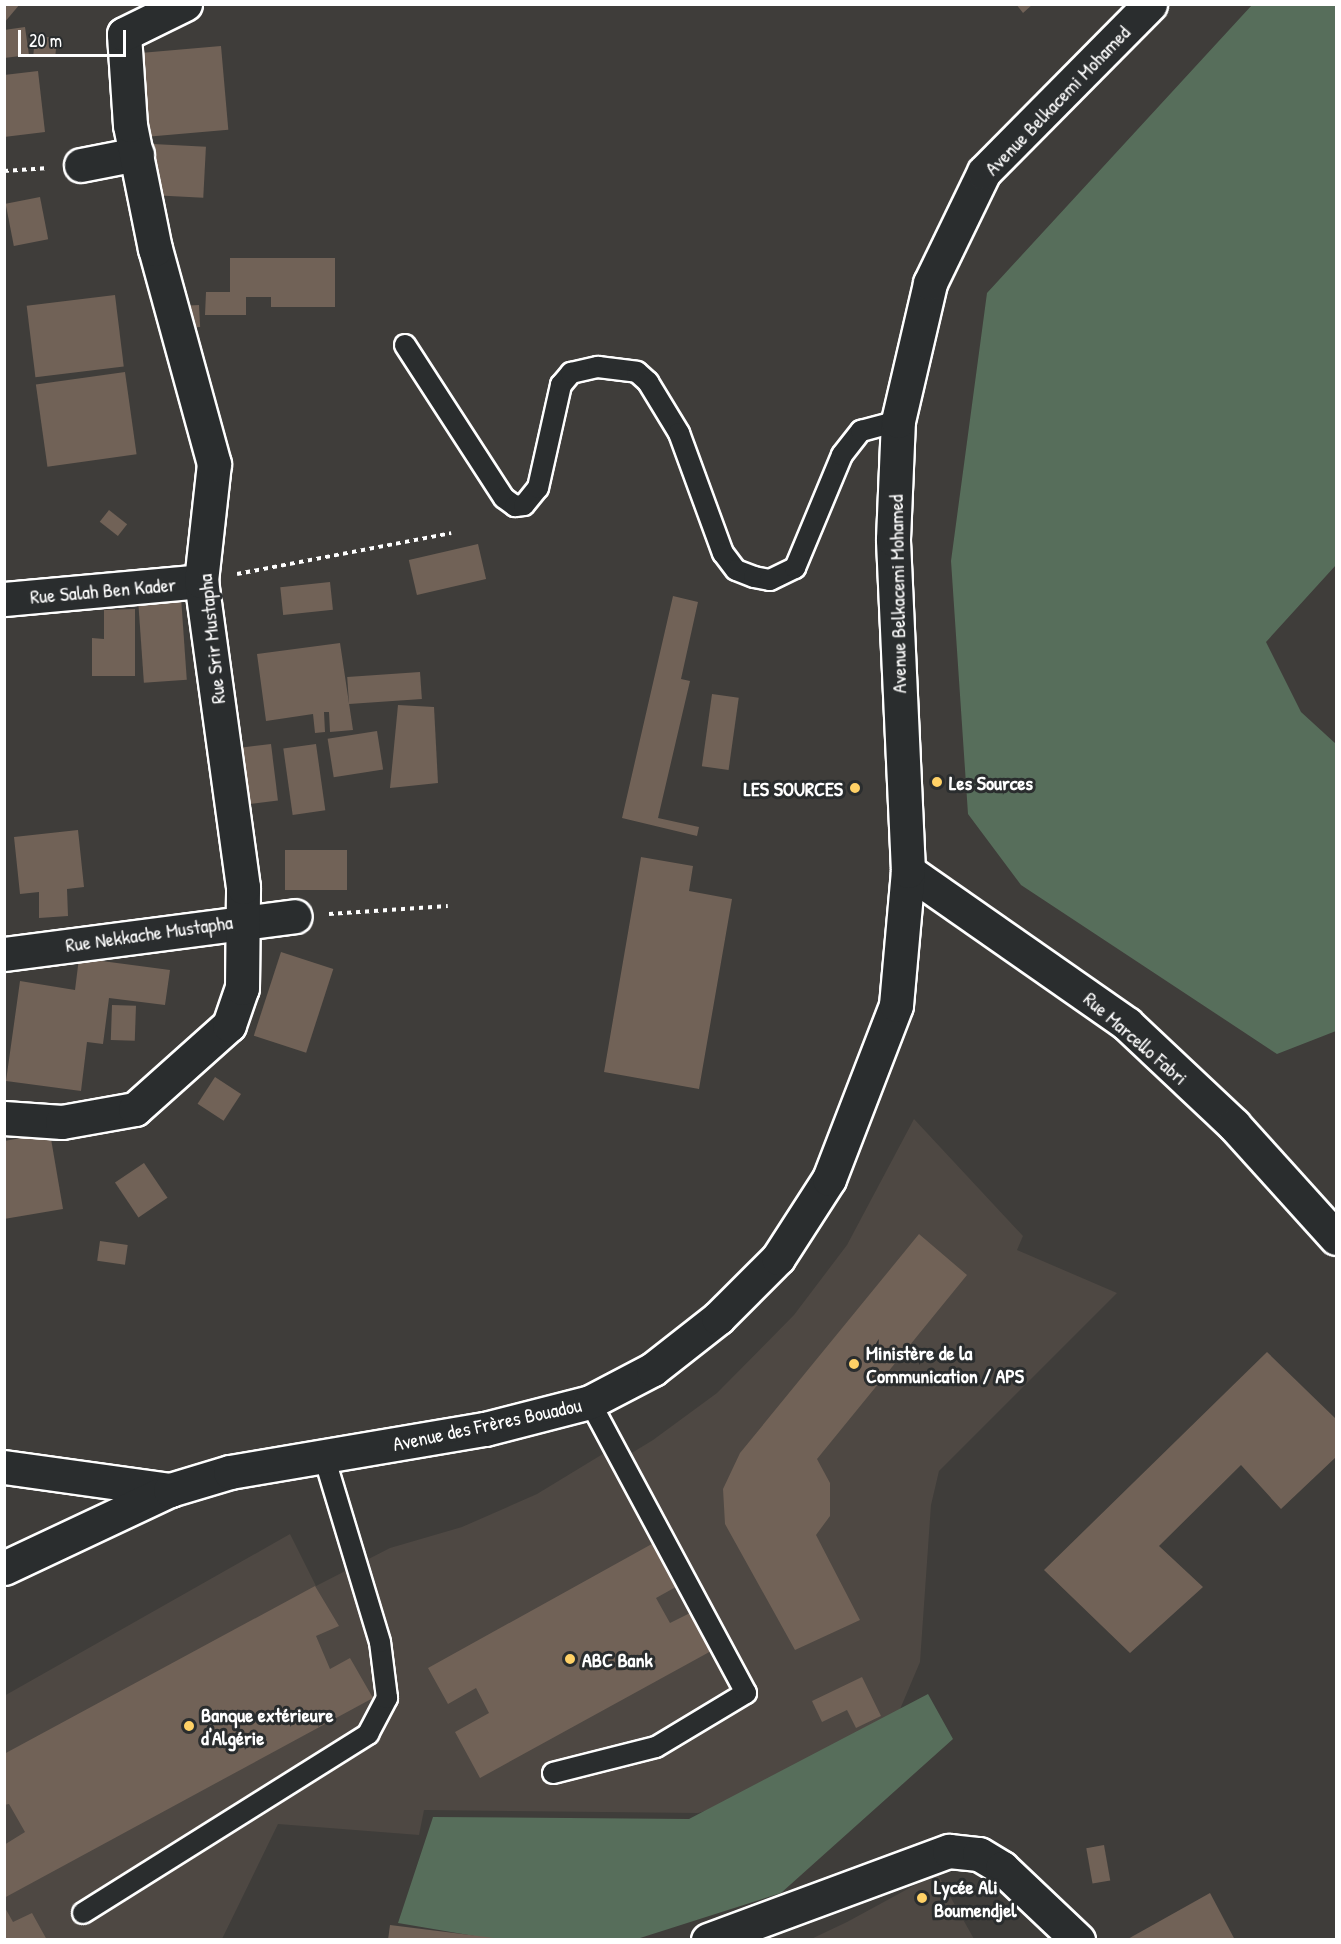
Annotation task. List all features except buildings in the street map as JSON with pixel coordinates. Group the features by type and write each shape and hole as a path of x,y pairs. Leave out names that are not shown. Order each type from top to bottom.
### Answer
{"street":[{"name":"Rue Srir Mustapha","path":"4,1118 62,1122 135,1109 229,1025 242,988 246,919 201,581 214,464 155,249 136,154 124,34 185,4"},
{"name":"Avenue Belkacemi Mohamed","path":"908,871 892,539 898,421 930,283 984,172 1150,4"},
{"path":"81,165 136,154"},
{"name":"Rue Salah Ben Kader","path":"4,599 201,581"},
{"name":"Rue Marcello Fabri","path":"908,871 1126,1024 1234,1125 1336,1238"},
{"name":"Avenue des Frères Bouadou","path":"4,1568 170,1490 230,1472 484,1429 590,1402 653,1369 718,1318 778,1258 829,1179 896,1005 908,871"},
{"name":"Rue Nekkache Mustapha","path":"4,954 246,919 295,916"},
{"path":"4,1467 170,1490"},
{"path":"708,1940 949,1851 979,1854 1002,1868 1078,1940"}],"lane":[{"path":"405,345 504,498 515,506 524,505 538,488 561,385 571,373 598,367 637,372 648,382 680,433 723,553 736,570 754,578 770,580 795,568 842,455 861,431 898,421"},
{"path":"553,1773 656,1747 746,1693 590,1402"},
{"path":"83,1913 368,1734 387,1698 380,1642 324,1457"}],"path":[{"path":"4,171 81,165"},
{"path":"201,581 451,533"},
{"path":"295,916 447,906"}],"shaded area":[{"path":"914,1119 1023,1236 1017,1250 1117,1293 939,1471 931,1505 920,1662 898,1714 802,1785 698,1813 424,1810 419,1835 278,1824 222,1939 5,1939 4,1696 290,1534 316,1586 390,1548 462,1527 537,1494 611,1449 617,1462 653,1440 717,1393 794,1315 847,1245"},
{"name":"Lycée Ali Boumendjel","path":"937,1873 974,1939 809,1940 847,1922"}],"green space":[{"path":"1252,5 1336,5 1336,565 1266,642 1301,712 1336,744 1336,1031 1277,1054 1021,885 968,814 951,561 987,293"},
{"path":"928,1694 953,1739 781,1893 637,1939 492,1939 398,1923 433,1817 689,1819"}],"place":[{"name":"Les Sources","path":"937,782"},
{"name":"LES SOURCES","path":"855,788"},
{"name":"Ministère de la Communication / APS","path":"854,1364"},
{"name":"ABC Bank","path":"570,1659"},
{"name":"Banque extérieure d'Algérie","path":"189,1726"},
{"name":"Lycée Ali Boumendjel","path":"922,1898"}]}
